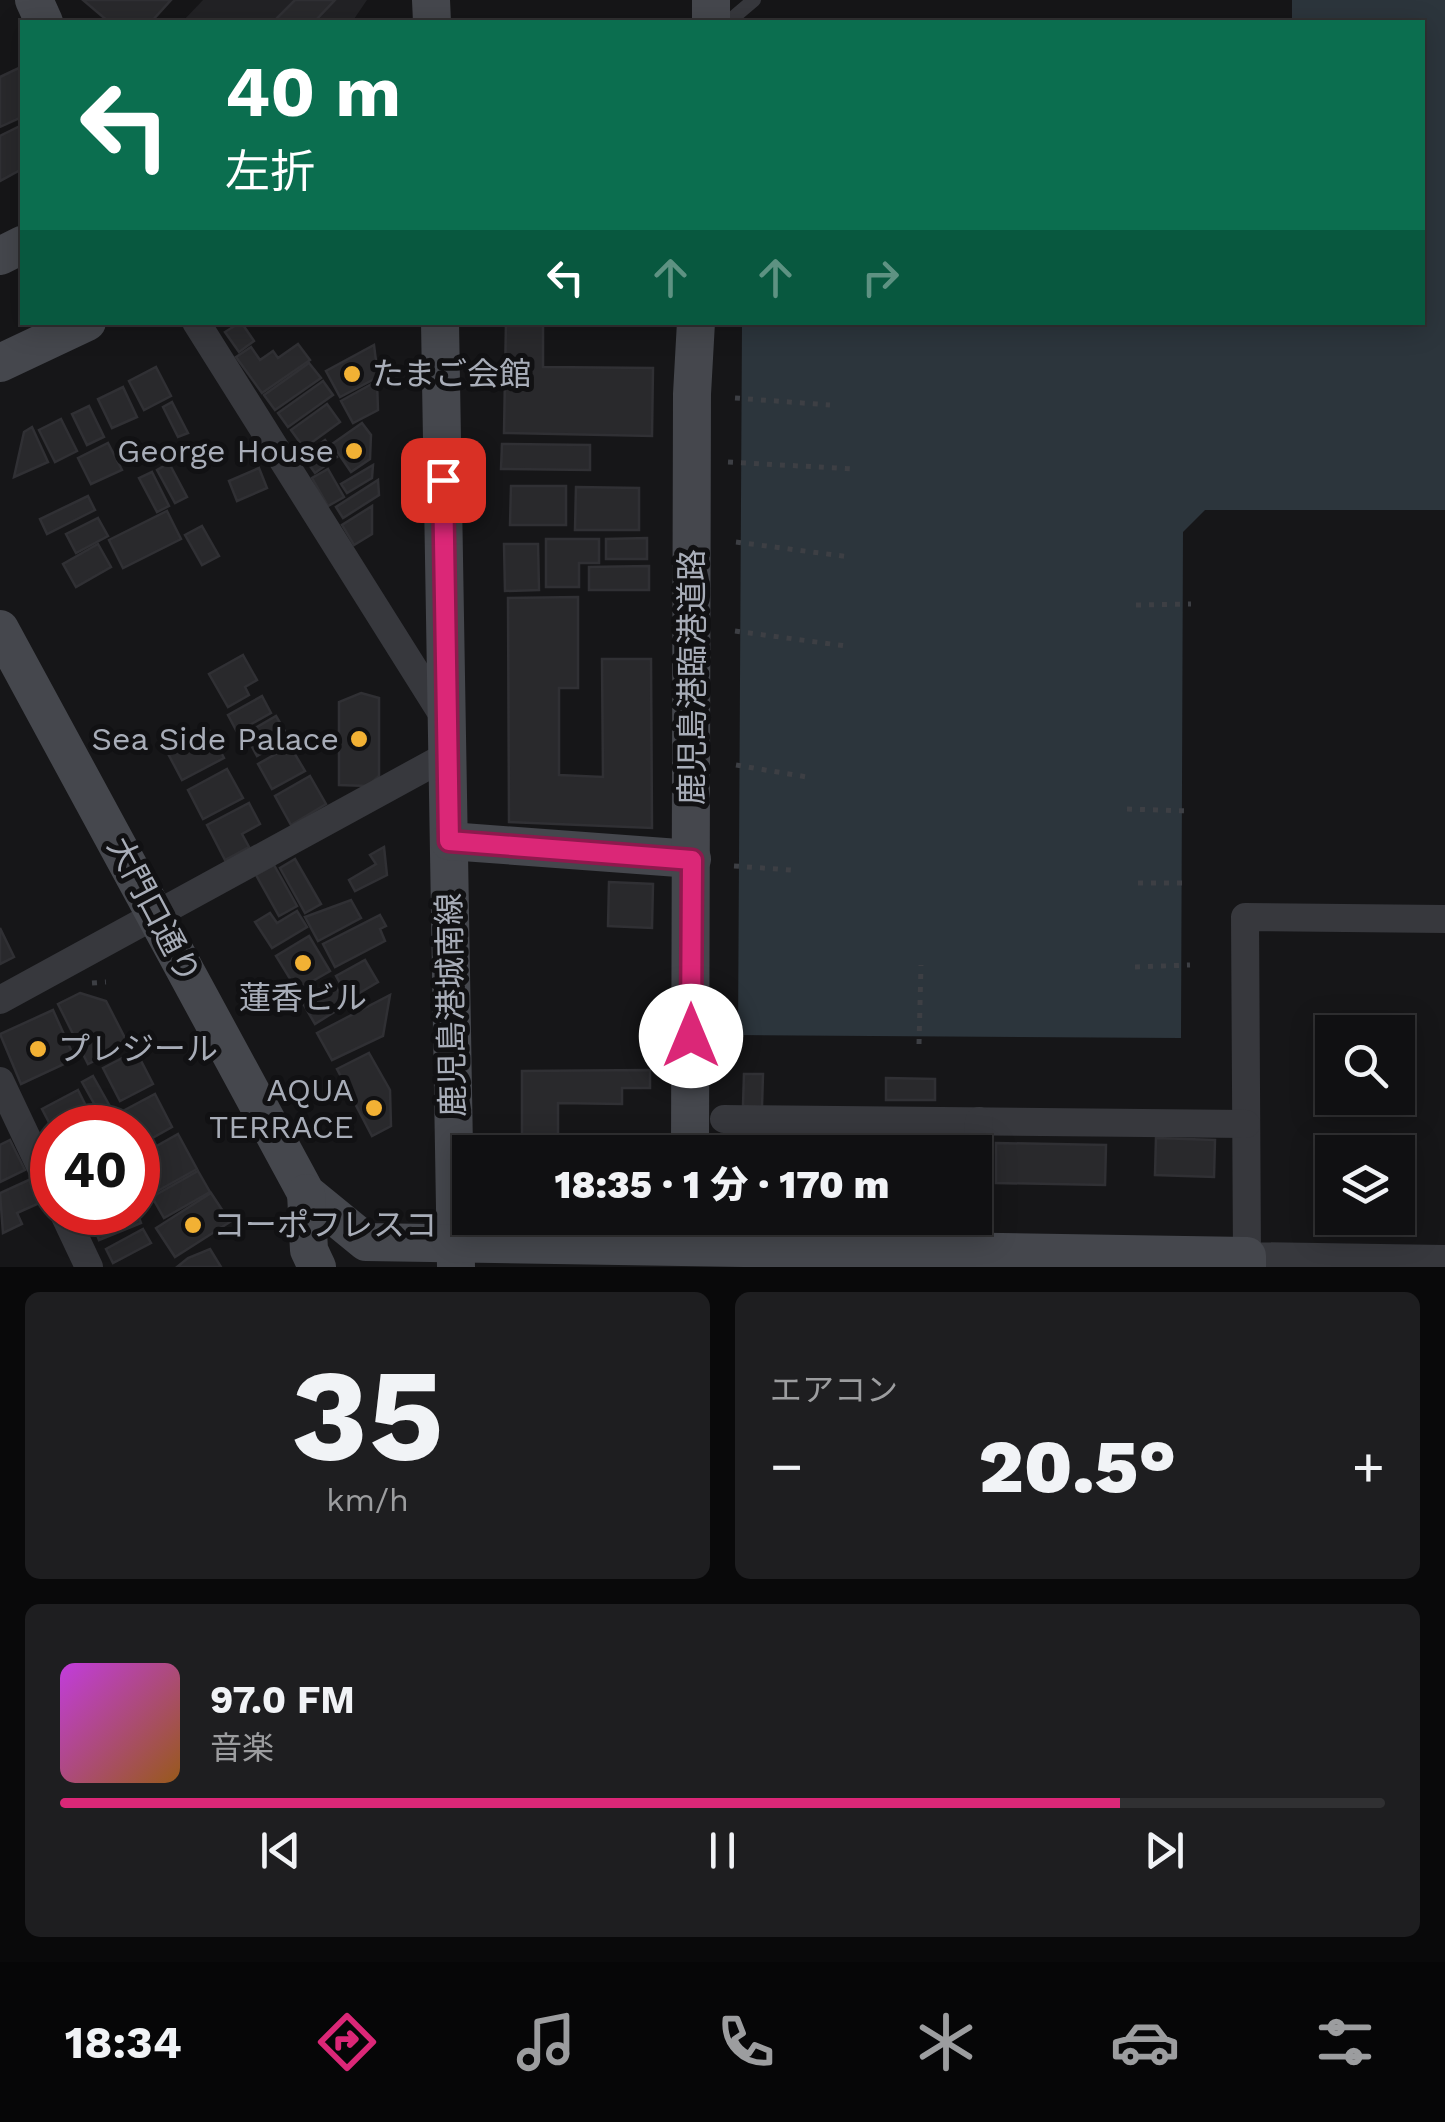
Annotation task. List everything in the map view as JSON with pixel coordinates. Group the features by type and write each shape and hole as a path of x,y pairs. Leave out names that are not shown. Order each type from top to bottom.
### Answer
{"street":[{"path":"0,363 81,325"},
{"path":"0,1000 158,916 447,738 198,325"},
{"name":"鹿児島港城南線","path":"440,325 456,1257"},
{"name":"鹿児島港臨港道路","path":"690,1135 692,394 696,325"},
{"name":"大門口通り","path":"0,629 306,1193 366,1242 456,1257 690,1245"},
{"path":"449,841 692,860"},
{"path":"1247,1262 1245,917 1445,919"},
{"path":"0,1081 30,1144"},
{"path":"724,1119 1246,1124"},
{"path":"967,1258 978,1121"},
{"name":"大門口通り","path":"306,1193 309,1250 317,1267"},
{"path":"74,1235 89,1267"},
{"path":"690,1245 967,1258 1247,1262 1445,1259"}],"lane":[{"path":"730,20 754,0"}],"path":[{"path":"735,398 830,405"},
{"path":"728,462 854,468"},
{"path":"736,542 850,556"},
{"path":"1136,605 1191,604"},
{"path":"736,631 846,646"},
{"path":"736,765 808,777"},
{"path":"1127,809 1190,811"},
{"path":"734,866 791,870"},
{"path":"1138,883 1190,882"},
{"path":"920,1044 921,965"},
{"path":"1135,967 1190,965"},
{"path":"92,983 106,982"}],"shaded area":[{"path":"203,0 367,0 353,20 184,20"},
{"path":"1292,0 1445,0 1445,510 1205,510 1183,532 1181,1038 738,1035 742,325 1425,325 1425,20 1292,20"}],"building":[{"path":"83,0 171,0 153,20 107,20"},
{"path":"295,0 335,0 316,20 275,20"},
{"path":"20,67 20,118 0,127 0,77"},
{"path":"20,126 20,170 0,181 0,136"},
{"path":"243,325 254,341 239,352 225,332"},
{"path":"506,325 543,325 543,367 653,368 652,436 504,433"},
{"path":"298,344 310,360 262,393 236,357 251,347 260,360 273,351 278,358"},
{"name":"たまご会館","path":"374,345 378,377 340,397 326,371"},
{"path":"309,363 321,378 275,410 264,395"},
{"path":"156,367 171,396 144,410 129,381"},
{"path":"323,381 333,395 288,427 278,413"},
{"path":"377,381 378,410 353,423 341,401"},
{"path":"123,387 137,417 112,428 98,399"},
{"path":"172,402 188,433 178,437 163,407"},
{"path":"327,404 340,422 304,448 291,430"},
{"path":"89,406 104,437 87,445 72,414"},
{"path":"61,419 77,451 55,462 39,430"},
{"name":"George House","path":"362,423 371,435 370,459 351,472 332,444"},
{"path":"32,427 48,462 14,477 24,432"},
{"path":"325,440 337,457 315,473 303,456"},
{"path":"108,443 122,470 91,484 78,458"},
{"path":"502,444 590,445 590,470 501,469"},
{"path":"169,463 187,497 175,503 157,470"},
{"path":"373,465 372,478 347,493 341,484"},
{"path":"259,468 267,488 237,501 229,481"},
{"path":"328,469 344,497 328,506 312,478"},
{"path":"152,472 169,506 157,512 139,478"},
{"path":"378,480 379,495 343,518 336,507"},
{"path":"511,486 566,486 566,525 510,525"},
{"path":"576,487 639,488 639,530 575,530"},
{"path":"88,496 95,510 47,534 40,519"},
{"path":"372,506 372,534 354,545 342,525"},
{"path":"167,511 181,539 123,568 109,540"},
{"path":"98,518 108,536 76,553 66,534"},
{"path":"202,526 219,556 202,565 185,535"},
{"path":"647,538 647,559 606,559 606,539"},
{"path":"546,539 599,539 599,563 579,563 579,587 546,587"},
{"path":"98,544 111,567 76,587 63,564"},
{"path":"504,544 538,544 539,590 505,591"},
{"path":"649,566 649,590 589,590 589,567"},
{"path":"578,597 578,688 559,688 559,775 603,777 602,659 651,659 652,828 509,822 508,598"},
{"path":"243,655 257,680 245,687 249,695 228,707 209,674"},
{"name":"Sea Side Palace","path":"361,693 379,698 379,776 368,786 339,785 339,702"},
{"path":"262,696 271,713 237,732 228,715"},
{"path":"276,716 289,738 257,756 245,734"},
{"path":"207,726 224,758 182,780 165,748"},
{"path":"290,746 305,771 272,789 258,764"},
{"path":"227,769 243,798 203,819 188,790"},
{"path":"310,776 326,804 291,825 275,796"},
{"path":"249,803 260,824 242,834 249,847 225,860 207,825"},
{"path":"384,847 387,875 355,891 349,880 376,864 370,855"},
{"path":"295,859 321,904 305,913 280,868"},
{"path":"274,865 297,906 279,916 256,875"},
{"path":"609,882 653,884 652,928 608,926"},
{"path":"351,900 361,918 318,941 305,917"},
{"path":"297,911 307,927 272,948 255,922 270,913 277,923"},
{"path":"380,915 386,926 380,929 385,941 335,967 323,944"},
{"path":"0,928 14,957 0,964"},
{"name":"蓮香ビル","path":"309,936 330,971 297,990 276,956"},
{"path":"365,960 378,982 349,999 336,976"},
{"path":"332,981 347,1004 315,1024 301,1000"},
{"path":"80,993 106,1001 128,1044 88,1064 58,1004"},
{"path":"390,995 383,1036 332,1060 317,1033"},
{"name":"プレジール","path":"53,1010 75,1059 21,1084 0,1034"},
{"path":"136,1051 153,1084 120,1101 103,1068"},
{"name":"AQUA TERRACE","path":"369,1053 390,1090 391,1126 372,1136 337,1069"},
{"path":"650,1070 650,1088 622,1088 622,1104 558,1103 558,1135 522,1135 522,1071"},
{"path":"744,1074 763,1074 762,1107 743,1106"},
{"path":"93,1076 109,1105 95,1105 82,1082"},
{"path":"886,1078 935,1079 935,1100 886,1100"},
{"path":"78,1090 86,1105 50,1105"},
{"path":"155,1094 172,1127 160,1134 160,1105 134,1105"},
{"path":"178,1134 197,1169 160,1190 160,1144"},
{"path":"1156,1138 1215,1140 1214,1177 1155,1175"},
{"path":"10,1140 25,1170 0,1182 0,1145"},
{"path":"996,1143 1106,1145 1105,1185 996,1183"},
{"path":"198,1171 210,1192 164,1218 160,1192"},
{"path":"30,1179 30,1207 17,1213 22,1224 3,1233 0,1193"},
{"name":"コーポフレスコ","path":"211,1193 230,1222 175,1257 160,1234 160,1225"},
{"path":"132,1235 146,1235 151,1243 113,1263 106,1249"},
{"path":"210,1249 221,1267 177,1267 188,1258"}],"place":[{"name":"たまご会館","path":"352,374"},
{"name":"George House","path":"354,451"},
{"name":"Sea Side Palace","path":"359,739"},
{"name":"蓮香ビル","path":"303,963"},
{"name":"プレジール","path":"38,1049"},
{"name":"AQUA TERRACE","path":"374,1108"},
{"name":"コーポフレスコ","path":"193,1225"}],"route":[{"path":"443,480 449,841 692,860 691,1036"}]}
